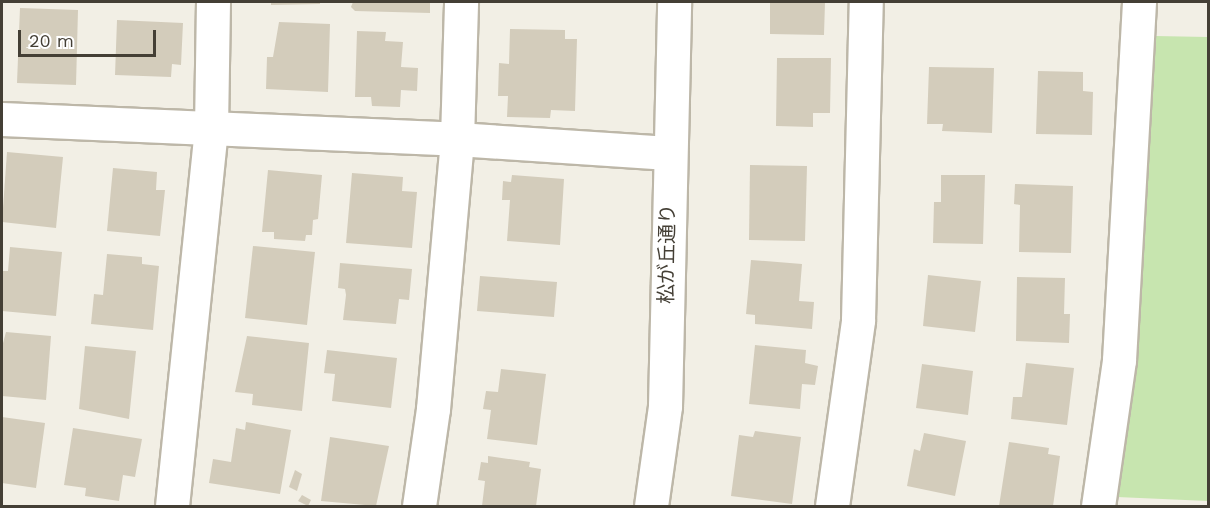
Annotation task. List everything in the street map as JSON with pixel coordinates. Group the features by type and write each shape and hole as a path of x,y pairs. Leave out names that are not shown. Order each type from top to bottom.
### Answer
{"street":[{"path":"172,507 211,129 213,2"},
{"path":"419,507 433,410 457,139 461,2"},
{"name":"松が丘通り","path":"651,507 665,406 674,2"},
{"path":"832,507 858,320 866,2"},
{"path":"1098,507 1119,360 1138,2"},
{"path":"2,119 457,139 669,153"}],"green space":[{"path":"1155,36 1208,37 1208,501 1117,497"}],"building":[{"path":"271,2 320,2 320,4 271,5"},
{"path":"353,2 430,2 430,13 355,11 351,7"},
{"path":"770,2 825,2 824,35 770,34"},
{"path":"20,8 78,10 76,85 17,83"},
{"path":"117,20 183,23 181,65 172,64 171,77 115,75"},
{"path":"279,22 330,24 328,92 266,89 267,57 273,57"},
{"path":"510,29 565,30 565,39 577,39 575,111 551,110 550,118 507,117 508,96 498,96 499,63 509,64"},
{"path":"357,31 386,32 385,41 403,42 401,67 418,68 417,91 401,90 400,107 372,106 371,97 355,97"},
{"path":"777,58 831,58 830,113 813,113 813,127 776,126"},
{"path":"929,67 994,68 992,133 942,131 943,124 927,124"},
{"path":"1038,71 1083,72 1083,91 1093,92 1092,135 1036,134"},
{"path":"7,152 63,157 56,228 2,222"},
{"path":"750,165 807,166 805,241 749,240"},
{"path":"113,168 157,172 156,190 165,190 160,236 107,231"},
{"path":"268,170 322,175 318,219 313,220 312,235 306,235 305,241 274,239 274,232 262,232"},
{"path":"352,173 403,177 402,191 417,192 412,248 346,243"},
{"path":"512,175 564,179 560,245 507,241 510,200 502,200 503,181 511,182"},
{"path":"941,175 985,175 983,244 933,243 934,202 941,202"},
{"path":"1015,184 1073,186 1071,253 1019,252 1020,205 1014,204"},
{"path":"253,246 315,252 307,325 245,318"},
{"path":"10,247 62,252 56,316 2,311 2,271 8,271"},
{"path":"107,254 142,257 142,264 159,266 153,330 91,324 94,294 103,295"},
{"path":"751,260 802,264 799,301 814,302 812,329 755,324 755,315 746,314"},
{"path":"340,263 412,269 409,300 399,299 396,324 343,320 346,295 345,289 338,288"},
{"path":"928,275 981,281 975,332 923,326"},
{"path":"480,276 557,282 554,317 477,311"},
{"path":"1017,277 1065,278 1064,314 1070,314 1069,343 1016,341"},
{"path":"6,332 51,336 46,400 2,396 2,347"},
{"path":"247,336 309,343 302,411 252,405 253,394 235,392"},
{"path":"755,345 806,350 805,363 818,366 815,385 802,384 800,409 749,404"},
{"path":"85,346 136,351 129,419 79,409"},
{"path":"327,350 397,358 391,408 332,401 335,374 324,373"},
{"path":"1026,363 1074,368 1067,425 1011,419 1013,397 1022,397"},
{"path":"922,364 973,371 968,415 916,408"},
{"path":"501,369 546,374 537,445 487,439 491,410 483,409 486,391 498,392"},
{"path":"2,417 45,423 36,488 2,483"},
{"path":"246,422 291,430 280,494 209,483 213,459 231,462 236,428 245,430"},
{"path":"73,428 142,439 135,477 123,475 119,501 85,496 86,488 64,485"},
{"path":"755,431 801,437 792,504 731,496 739,435 753,437"},
{"path":"924,433 966,441 955,496 907,486 914,449 920,451"},
{"path":"330,437 389,446 376,506 321,501"},
{"path":"1009,442 1049,448 1048,454 1060,456 1053,506 999,506"},
{"path":"488,456 530,462 529,467 541,469 536,506 482,506 485,481 478,480 481,462 488,463"},
{"path":"295,470 302,474 297,491 289,487"},
{"path":"302,495 311,500 308,506 298,501"}]}
